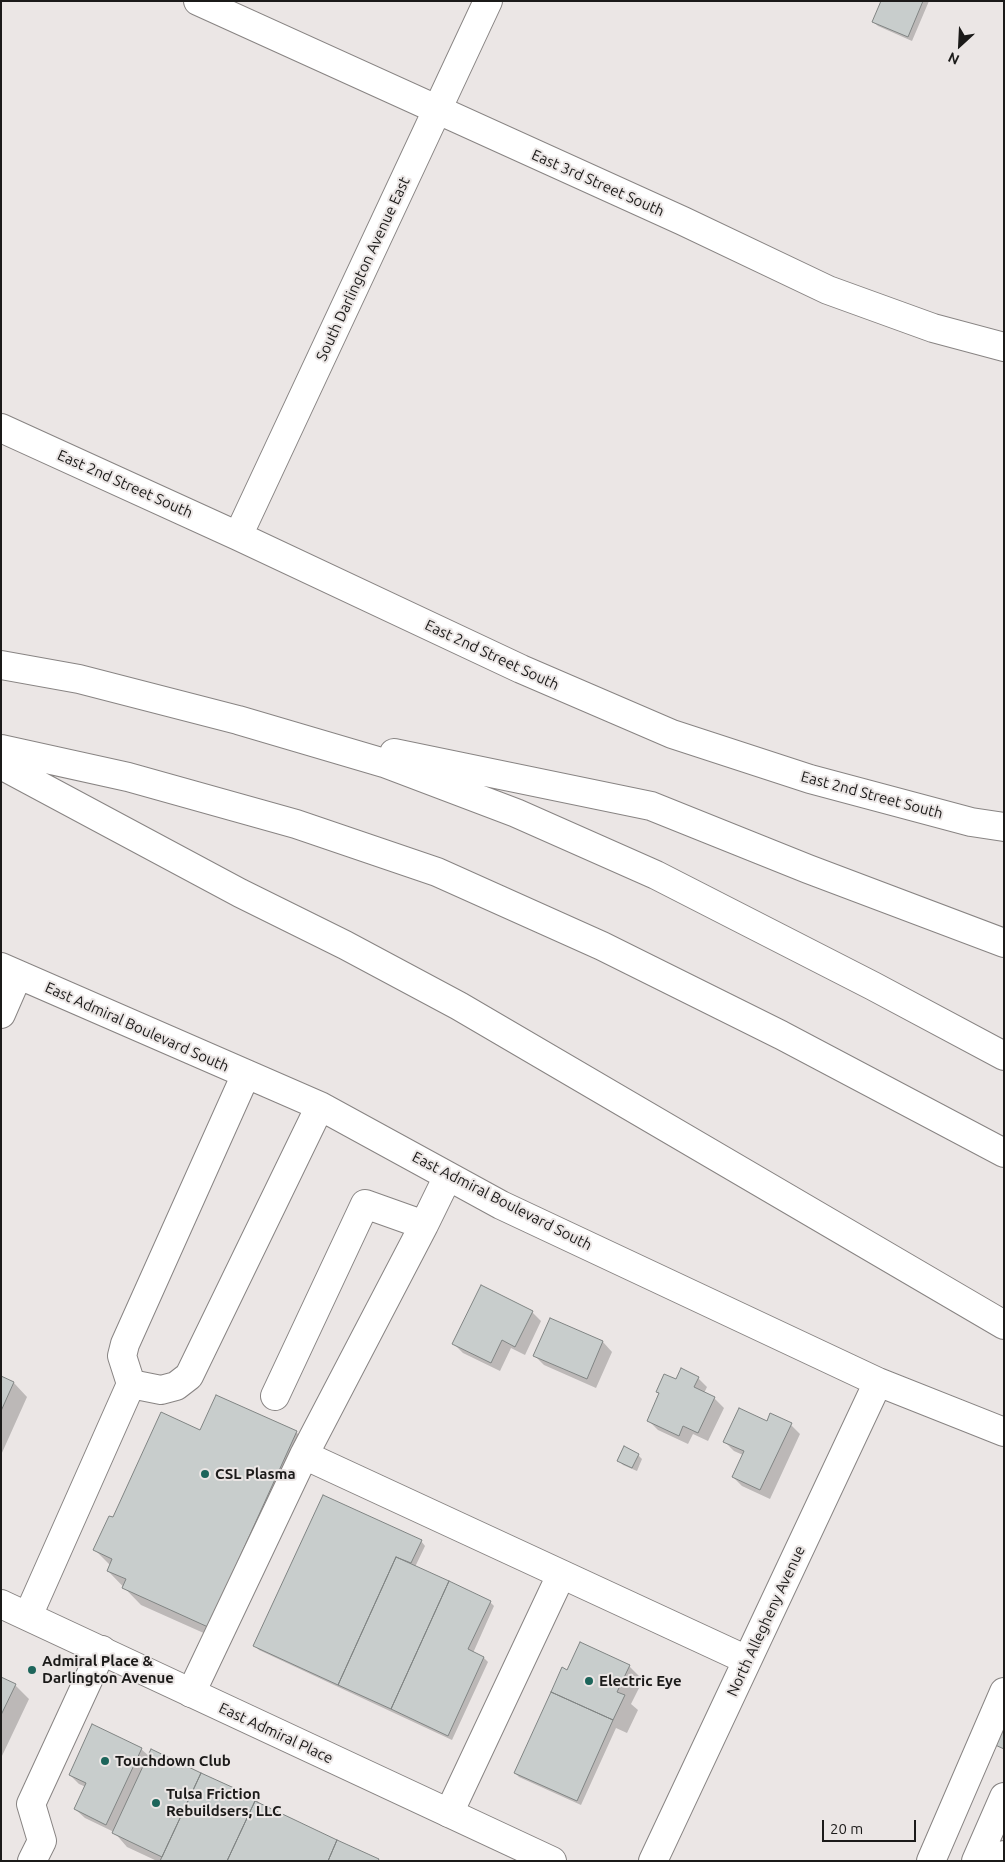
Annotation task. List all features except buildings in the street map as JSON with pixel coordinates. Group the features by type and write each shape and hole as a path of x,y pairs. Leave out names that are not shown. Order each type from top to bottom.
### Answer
{"main road":[{"name":"East 3rd Street South","path":"198,1 683,221 828,290 933,328 1004,347"},
{"name":"South Darlington Avenue East","path":"238,536 488,1"},
{"name":"East 2nd Street South","path":"1,428 238,536 521,669 672,734 810,779 971,822 1004,828"},
{"path":"1,665 79,679 238,720 384,764 516,813 639,867 855,977 1004,1056"},
{"path":"238,720 651,806 808,869 1004,943"},
{"path":"1,749 128,777 296,824 437,872 602,946 781,1035 1004,1153"},
{"path":"1,765 240,893 345,944 459,1006 1004,1325"},
{"path":"1,1014 10,971"},
{"name":"East Admiral Boulevard South","path":"10,971 320,1106 501,1205 878,1382 1004,1432"},
{"path":"28,1616 131,1384 122,1356 125,1344 246,1074"},
{"path":"131,1384 161,1390 176,1386 189,1376 320,1106"},
{"path":"191,1693 304,1455 424,1226 448,1176"},
{"path":"274,1396 364,1204 424,1226"},
{"name":"North Allegheny Avenue","path":"654,1861 878,1382"},
{"path":"304,1455 748,1660"},
{"path":"449,1813 561,1575"},
{"name":"East Admiral Place","path":"1,1604 552,1861"},
{"path":"32,1861 42,1841 31,1804 102,1650"},
{"path":"931,1861 1004,1692"},
{"path":"976,1861 1004,1797"},
{"path":"1001,1861 1004,1855"}],"place":[{"name":"CSL Plasma","path":"205,1474"},
{"name":"Admiral Place & Darlington Avenue","path":"32,1670"},
{"name":"Electric Eye","path":"589,1681"},
{"name":"Touchdown Club","path":"105,1761"},
{"name":"Tulsa Friction Rebuildsers, LLC","path":"156,1803"}]}
